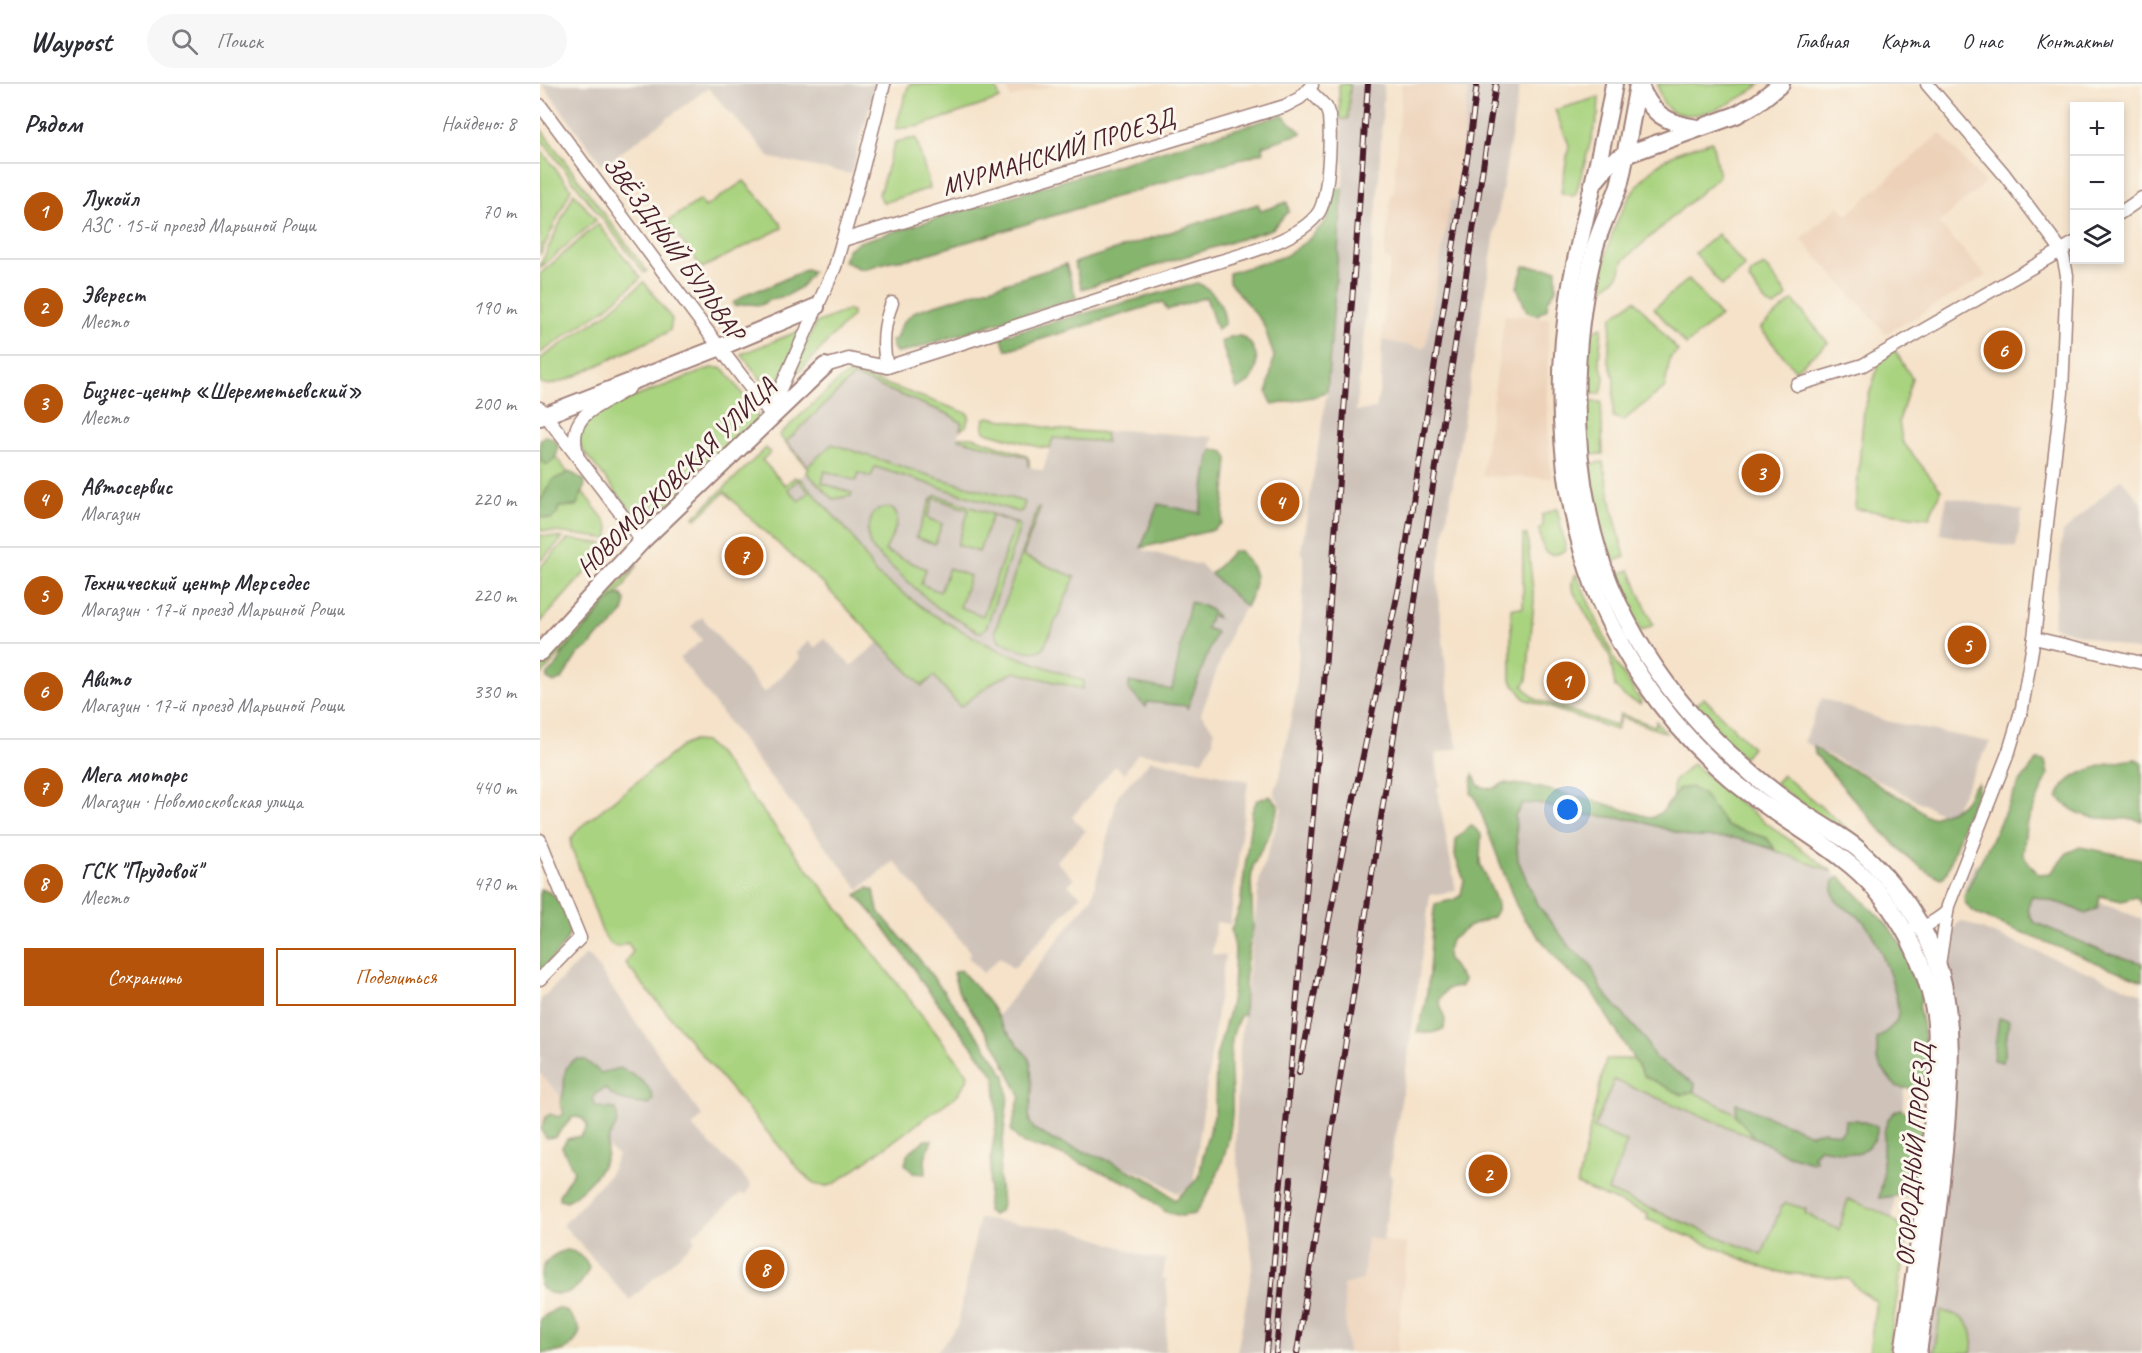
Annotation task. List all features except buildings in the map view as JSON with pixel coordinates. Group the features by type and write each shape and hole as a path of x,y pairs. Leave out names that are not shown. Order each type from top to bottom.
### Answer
{"main road":[{"name":"ОГОРОДНЫЙ ПРОЕЗД","path":"1614,84 1566,320 1563,431 1572,510 1583,555 1630,660 1673,721 1704,754 1754,798 1844,860 1910,920"},
{"path":"1639,84 1650,107 1658,114 1669,121 1698,128"},
{"path":"1618,187 1639,84"},
{"path":"1596,180 1611,162 1625,154 1747,110 1779,86"},
{"path":"1611,102 1616,119 1628,135 1637,140 1664,141"},
{"path":"1618,187 1635,166 1664,141"},
{"name":"ОГОРОДНЫЙ ПРОЕЗД","path":"1618,187 1597,240 1580,318 1577,430 1589,518 1606,572 1644,651 1670,690 1699,724 1743,767 1791,804 1856,848 1875,866 1939,967 1948,1014 1950,1081 1939,1212 1918,1353"},
{"path":"542,413 718,348 816,307"},
{"name":"НОВОМОСКОВСКАЯ УЛИЦА","path":"540,652 642,541 825,366"},
{"name":"ОГОРОДНЫЙ ПРОЕЗД","path":"1903,1353 1932,1152 1938,1047 1935,1017 1925,974 1908,935 1910,920"}],"street":[{"path":"773,417 778,394 835,267 884,84"},
{"path":"1927,84 2004,174 2062,251 2067,274 2062,392 2034,638 2022,708 2009,751 1948,909 1939,967 1935,1017"},
{"path":"825,366 849,359 887,367 1247,254 1294,232 1309,222 1318,212 1326,186 1329,116 1326,107 1311,87"},
{"name":"МУРМАНСКИЙ ПРОЕЗД","path":"843,240 1286,106 1300,98 1311,87"},
{"name":"ЗВЁЗДНЫЙ БУЛЬВАР","path":"540,105 654,257 718,348 773,417"},
{"path":"2124,210 2142,198"},
{"path":"1797,385 1863,365 2070,246"},
{"path":"887,367 884,336 886,317 892,303"},
{"path":"578,457 575,446 575,429 584,415 618,396 648,375"},
{"path":"542,413 642,541"},
{"path":"2034,638 2142,663"},
{"path":"540,840 580,938 540,979"},
{"path":"1910,920 1932,924 1948,909"}],"shaded area":[{"path":"542,84 876,84 851,174 771,158 708,88 603,166"},
{"path":"1006,84 1059,84 1010,98"},
{"path":"1344,84 1384,84 1378,195 1356,411 1376,409 1381,382 1382,340 1422,348 1426,345 1451,200 1456,201 1469,84 1520,84 1437,578 1451,721 1458,748 1435,754 1440,786 1437,787 1456,891 1430,895 1406,1071 1389,1173 1392,1178 1383,1241 1367,1238 1363,1280 1343,1285 1348,1353 1237,1353 1253,1263 1235,1146 1240,1046 1260,876 1282,808 1274,793 1280,776 1296,692 1303,600 1303,556 1301,552 1327,391 1344,166 1340,119 1342,119"},
{"path":"1402,84 1469,84 1456,201 1451,201 1426,345 1422,348 1382,340 1386,288 1391,262 1384,257 1391,196 1394,190"},
{"path":"1940,133 1985,183 1939,223 1986,276 1886,334 1801,239 1839,206 1847,215"},
{"path":"1505,315 1549,318 1547,398 1551,478 1482,476"},
{"path":"854,376 948,414 962,423 958,434 959,439 1027,457 1030,467 1043,471 1053,438 1106,442 1105,433 1121,430 1213,437 1200,513 1158,504 1141,548 1200,564 1246,607 1234,623 1201,714 1214,730 1213,742 1203,760 1138,753 1124,773 1115,766 1072,817 1086,831 1056,861 1074,879 1068,885 1081,896 1013,969 1000,957 983,973 968,957 971,953 894,861 859,889 680,658 702,640 691,626 702,617 764,693 800,658 796,653 809,641 815,648 824,638 851,666 879,642 821,582 753,521 809,470 786,442"},
{"path":"2121,479 2142,503 2142,652 2053,627 2063,532"},
{"path":"1947,497 2022,511 2016,548 1940,534"},
{"path":"1822,698 1886,721 1990,742 1950,818 1804,742"},
{"path":"1151,760 1248,781 1230,924 1216,922 1212,954 1225,956 1193,1183 1177,1193 1152,1177 1029,1131 1027,1057 993,1022 1092,897 1118,795"},
{"path":"1506,788 1747,840 1833,872 1867,909 1910,1024 1888,1272 1779,1267 1577,1185 1606,1059 1648,1059 1517,905"},
{"path":"1985,858 2142,919 2142,968 1969,901 1964,890 1974,865"},
{"path":"1962,921 2142,994 2142,1353 1926,1353 1949,980 1948,965 1952,933 1957,924"},
{"path":"586,955 592,959 702,1116 692,1127 740,1172 751,1186 745,1196 741,1193 692,1236 695,1241 630,1300 563,1225 609,1175 618,1155 600,1141 540,1073 540,1000"},
{"path":"540,1073 568,1105 540,1137"},
{"path":"979,1219 1071,1229 1147,1257 1166,1259 1162,1278 1166,1279 1168,1302 1165,1353 936,1353 958,1325"},
{"path":"1367,1238 1407,1244 1397,1353 1348,1353 1343,1285 1363,1280"}],"green space":[{"path":"909,84 995,84 1000,99 920,126 895,129"},
{"path":"1339,84 1350,84 1348,119 1340,119"},
{"path":"1658,84 1761,84 1735,101 1702,113 1686,115 1672,111 1663,101"},
{"path":"1599,97 1598,115 1576,194 1573,196 1561,193 1569,145 1555,110"},
{"path":"1282,115 1302,133 1262,146 1264,152 914,258 891,261 864,269 844,261 848,249 859,242"},
{"path":"540,128 647,271 644,273 540,138"},
{"path":"916,138 930,188 883,203 879,194 895,142"},
{"path":"1712,141 1719,176 1624,260 1618,276 1600,291 1603,267 1612,233 1634,190 1644,178 1669,157"},
{"path":"540,149 571,189 540,255"},
{"path":"744,181 781,223 782,228 702,268 667,222 700,200 705,207"},
{"path":"1343,188 1327,391 1317,396 1273,405 1267,393 1274,356 1263,323 1229,282 1229,273 1285,256 1308,240 1326,221 1333,189"},
{"path":"574,193 596,220 540,268 540,266"},
{"path":"1287,202 1289,211 1272,229 1082,289 1074,263 1258,204 1261,211"},
{"path":"598,224 641,278 604,310 540,353 540,274"},
{"path":"1718,234 1745,267 1722,286 1695,253"},
{"path":"1066,264 1076,298 904,352 897,353 893,348 891,341 896,339 903,323 916,311"},
{"path":"1524,266 1556,269 1556,289 1548,300 1547,309 1537,315 1527,312 1517,287"},
{"path":"1764,266 1787,295 1774,307 1767,304 1749,280 1751,273"},
{"path":"807,269 812,272 801,287 786,296 769,300 761,305 734,306 733,303 748,293"},
{"path":"1689,279 1720,316 1686,345 1654,308"},
{"path":"644,282 672,319 670,330 571,378 550,385 540,383 540,359 606,314"},
{"path":"1197,283 1208,289 1220,304 1225,323 1217,330 1206,297 1167,310 1163,302 1006,350 1001,336"},
{"path":"1635,300 1678,351 1670,358 1665,387 1623,421 1613,417 1614,378 1608,359 1612,317"},
{"path":"1793,300 1828,343 1795,370 1760,328"},
{"path":"848,310 852,311 852,316 801,370 796,370 816,323"},
{"path":"1602,327 1599,359 1604,377 1602,391 1599,394 1585,393 1588,331"},
{"path":"802,330 773,394 741,354"},
{"path":"1240,336 1252,347 1256,354 1256,362 1252,378 1237,389 1221,342 1230,337"},
{"path":"1894,349 1912,378 1899,421 1902,441 1941,490 1929,518 1855,509 1864,410 1881,358"},
{"path":"711,368 725,370 757,414 757,421 660,512 648,517 633,513 579,444 579,430 593,413"},
{"path":"850,373 967,413 969,416 966,426 960,430 962,423 948,414 854,376 786,442 808,466 832,444 934,477 1025,502 1022,511 1018,512 875,467 871,477 859,473 856,481 825,471 822,483 852,493 851,496 833,499 806,472 809,469 779,435 839,380"},
{"path":"1585,402 1601,402 1603,454 1588,455"},
{"path":"985,418 1054,429 1105,433 1106,442 1053,438 1050,448 1039,447 986,432 983,428"},
{"path":"545,436 554,440 558,447 556,456 549,464 540,460 540,440"},
{"path":"959,437 973,437 1026,455 1029,460 1029,467 1027,457 959,439"},
{"path":"540,443 548,447 606,522 609,527 609,539 540,530"},
{"path":"766,448 770,453 762,460 785,485 795,477 800,478 852,536 876,574 932,614 966,633 1001,651 1084,681 1082,689 1015,672 995,681 960,707 934,676 922,686 821,582 753,521 725,492 696,519 694,517","holes":["798,480 809,492 799,501 788,489"]},
{"path":"1213,449 1224,452 1228,459 1222,523 1213,530 1141,548 1158,504 1200,513 1209,457"},
{"path":"1603,462 1625,557 1611,562 1598,516 1589,464"},
{"path":"570,472 585,481 576,506 559,507 557,514 551,519 540,517 540,502 552,480"},
{"path":"936,495 1017,523 1020,527 987,626 982,632 978,632 935,606 870,545 867,532 873,513 880,509 892,509 896,513 897,523 885,551 926,569 921,584 940,592 949,568 970,576 960,607 983,616 1015,524 992,515 979,552 957,545 969,510 934,498 927,518 942,524 935,544 916,537 931,499"},
{"path":"1038,507 1040,508 1023,556 1075,577 1044,647 1028,651 999,640 995,631"},
{"path":"1557,508 1566,550 1552,555 1542,546 1539,528 1543,527 1542,515"},
{"path":"540,535 563,538 540,561"},
{"path":"1523,535 1527,535 1534,601 1527,680 1523,686 1535,699 1616,726 1620,714 1655,726 1656,721 1666,733 1621,717 1616,730 1525,699 1511,680 1511,608 1523,608"},
{"path":"568,539 608,544 540,623 540,567"},
{"path":"1233,551 1240,551 1254,572 1255,584 1246,607 1211,574"},
{"path":"638,563 624,586 540,676 540,669"},
{"path":"1630,570 1653,625 1641,631 1616,575"},
{"path":"1576,574 1618,667 1641,701 1640,704 1625,697 1615,687 1610,656 1572,589 1572,582"},
{"path":"621,594 626,601 623,613 608,630 597,636 590,646 578,654 562,679 554,683 547,679 570,644 611,599"},
{"path":"1190,602 1206,607 1218,618 1211,615 1206,628 1216,632 1187,709 1187,706 1147,702 1146,707 1129,690 1129,682 1172,690"},
{"path":"1704,698 1752,747 1743,758 1694,707"},
{"path":"693,741 705,742 717,753 968,1074 967,1081 957,1095 829,1186 816,1184 801,1172 628,967 626,962 633,951 628,943 616,947 608,942 571,846 571,839 579,828 682,746"},
{"path":"1814,747 1832,760 1864,775 1888,792 1909,801 1926,816 1933,817 1955,809 1966,800 1972,788 1978,783 1977,795 1967,814 1943,878 1929,873 1895,845 1815,754"},
{"path":"2135,759 2142,762 2142,821 2084,815 2066,805 2058,797 2065,784 2079,774 2108,764"},
{"path":"2037,760 2045,761 2048,775 2026,826 2023,855 2038,874 2051,873 2067,853 2080,847 2142,859 2142,904 2136,897 2122,901 2100,896 2098,908 2086,914 2066,905 2032,896 2029,903 2030,916 2034,922 2106,953 2142,963 2142,981 1986,918 1974,912 1966,904 1964,896 2018,785"},
{"path":"1693,764 1746,808 1833,872 1747,840 1670,822 1674,781"},
{"path":"1473,774 1479,786 1492,789 1504,783 1531,786 1586,798 1652,818 1663,811 1679,789 1691,787 1703,794 1727,826 1767,838 1775,849 1734,838 1690,837 1637,820 1578,814 1537,803 1523,804 1515,815 1518,860 1537,904 1570,947 1591,965 1601,989 1644,1038 1655,1058 1695,1084 1694,1091 1682,1095 1644,1076 1591,990 1568,972 1524,919 1516,905 1475,797 1471,794"},
{"path":"1783,775 1862,841 1881,861 1775,784"},
{"path":"1270,796 1279,806 1270,833 1253,866 1251,880 1253,928 1246,965 1244,1015 1241,1015 1232,1038 1230,1063 1232,1115 1228,1142 1215,1179 1202,1203 1195,1214 1181,1216 1166,1212 1134,1186 1052,1151 1024,1144 1019,1140 1011,1130 1020,1096 997,1048 959,993 953,973 960,970 979,990 1002,1025 1028,1057 1031,1064 1032,1094 1029,1115 1034,1129 1053,1140 1105,1159 1154,1182 1175,1200 1199,1178 1205,1145 1215,1113 1216,1057 1233,990 1235,949 1231,930 1240,907 1252,812 1257,800"},
{"path":"1471,825 1481,834 1480,863 1497,903 1497,910 1493,917 1468,927 1451,940 1447,953 1448,960 1464,981 1460,987 1447,989 1439,1000 1445,1020 1444,1029 1432,1033 1417,1032 1426,1001 1435,904 1456,899 1461,895 1464,880 1455,856 1456,839"},
{"path":"1840,877 1888,926 1900,943 1923,988 1919,1008 1931,1069 1926,1085 1919,1090 1898,1087 1877,1060 1877,1039 1891,1028 1897,1019 1896,997 1887,967 1874,937 1861,919 1836,901 1834,881"},
{"path":"868,888 874,890 878,911 917,956 1005,1076 1008,1096 999,1177 1002,1204 1000,1211 993,1215 987,1211 997,1121 995,1076 918,977 880,922 856,895"},
{"path":"540,889 550,893 558,900 568,917 570,930 555,956 540,971"},
{"path":"1999,1018 2009,1020 2003,1062 1993,1060"},
{"path":"578,1059 585,1060 601,1073 620,1068 645,1084 653,1099 649,1105 630,1102 615,1097 605,1088 594,1095 593,1102 597,1107 616,1109 616,1126 608,1139 607,1154 601,1168 579,1192 567,1201 559,1199 559,1195 574,1171 562,1147 567,1139 581,1136 588,1125 582,1118 573,1117 555,1137 546,1138 541,1130 546,1117 550,1114 559,1117 564,1113 560,1103 564,1092 566,1070 570,1063"},
{"path":"1606,1059 1650,1059 1678,1084 1729,1110 1796,1155 1614,1080 1594,1128 1627,1142 1608,1191 1762,1255 1781,1208 1786,1203 1806,1209 1805,1213 1839,1230 1848,1199 1892,1218 1898,1224 1906,1240 1890,1353 1869,1353 1876,1301 1861,1292 1849,1279 1776,1272 1764,1268 1647,1219 1648,1214 1577,1185"},
{"path":"1736,1103 1811,1134 1824,1131 1839,1134 1844,1130 1845,1120 1857,1120 1877,1126 1876,1136 1869,1146 1857,1154 1819,1148 1813,1156 1816,1160 1812,1162 1785,1154 1754,1137 1736,1116"},
{"path":"1901,1109 1917,1120 1925,1132 1916,1193 1879,1198 1883,1179 1885,1129 1893,1113"},
{"path":"925,1140 932,1140 925,1158 926,1174 913,1173 905,1164 908,1153"},
{"path":"566,1250 577,1253 583,1258 589,1268 587,1273 573,1290 563,1294 547,1292 540,1285 543,1267 554,1255"},
{"path":"557,1308 574,1319 580,1331 574,1343 565,1350 540,1353 540,1319"},
{"path":"1941,1311 1958,1316 1968,1324 1972,1336 1971,1353 1934,1353"}],"railway":[{"path":"1266,1353 1322,711 1368,84"},
{"path":"1299,1073 1342,854 1401,578 1477,84"},
{"path":"1297,1353 1496,84"},
{"path":"1276,1353 1291,1179"}],"place":[{"name":"Авито","path":"2003,350"},
{"name":"Бизнес-центр «Шереметьевский»","path":"1761,473"},
{"name":"Автосервис","path":"1280,502"},
{"name":"Мега моторс","path":"744,556"},
{"name":"Технический центр Мерседес","path":"1967,645"},
{"name":"Лукойл","path":"1566,681"},
{"name":"Эверест","path":"1488,1174"},
{"name":"ГСК \"Прудовой\"","path":"765,1269"}]}
